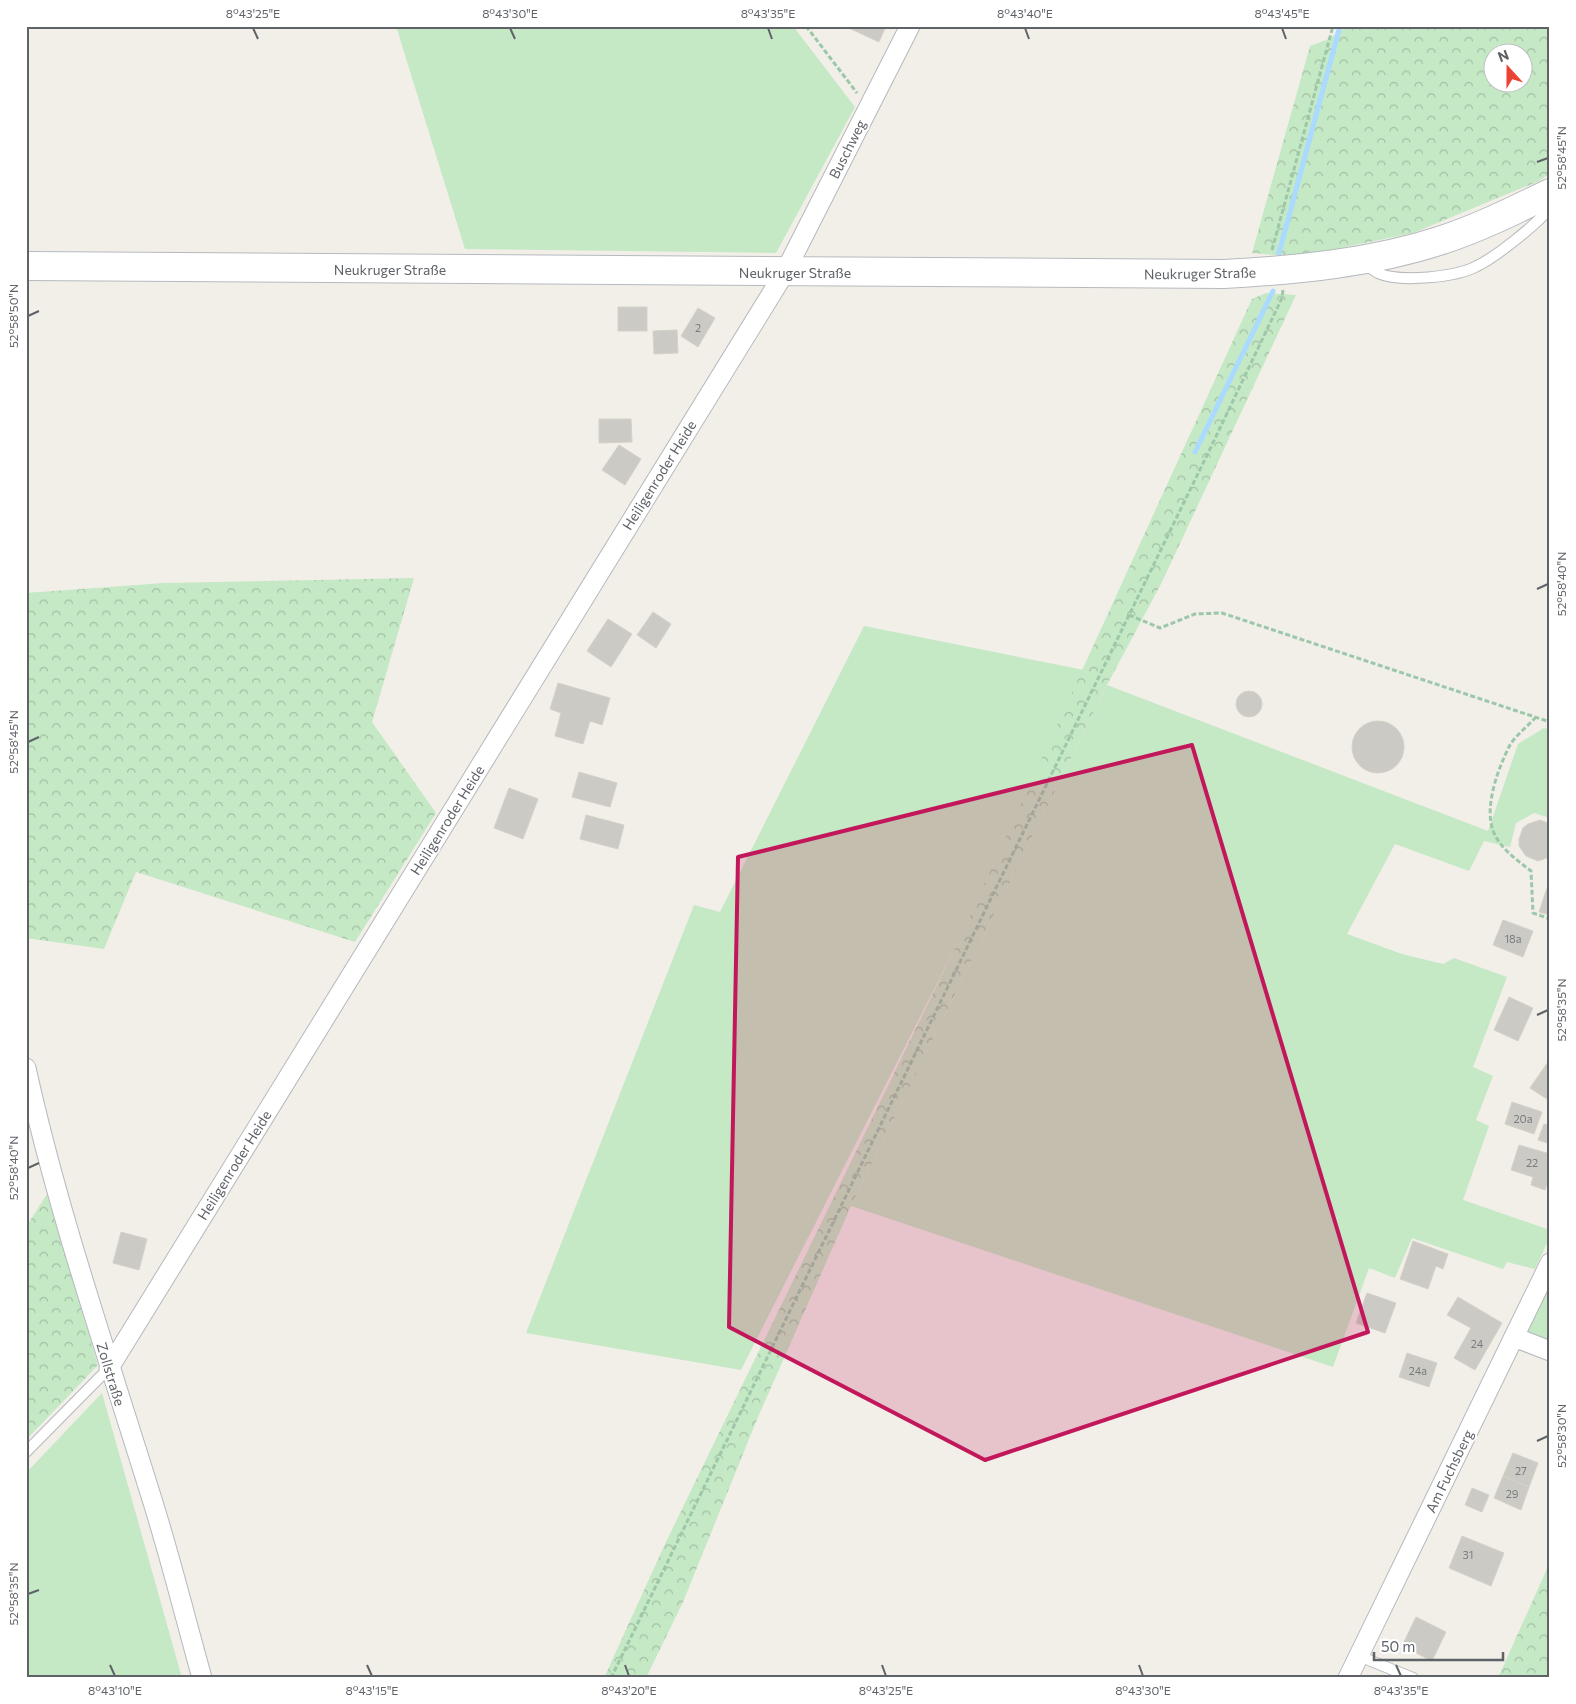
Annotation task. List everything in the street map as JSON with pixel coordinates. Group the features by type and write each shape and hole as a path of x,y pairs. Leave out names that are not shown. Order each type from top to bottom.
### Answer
{"street":[{"name":"Buschweg","path":"785,272 910,26"},
{"name":"Neukruger Straße","path":"26,266 1224,274 1275,271 1358,259 1441,240 1497,218 1550,193"},
{"name":"Heiligenroder Heide","path":"109,1368 785,272"},
{"name":"Zollstraße","path":"26,1068 38,1121 109,1368 151,1496 202,1678"},
{"name":"Am Fuchsberg","path":"1348,1678 1550,1263"},
{"path":"1514,1337 1550,1351"}],"lane":[{"path":"1358,259 1378,273 1396,277 1459,272 1477,266 1533,225 1550,208"},
{"path":"26,1452 109,1368"},
{"path":"1359,1656 1413,1678"}],"path":[{"path":"806,26 854,91 870,104"},
{"path":"611,1678 1282,298 1275,271 1333,26"},
{"path":"1129,615 1160,628 1195,614 1222,613 1550,722"},
{"path":"1536,717 1511,744 1491,794 1488,817 1494,835 1509,853 1531,871 1533,913 1550,919"}],"highlighted area":[{"path":"1192,745 1368,1332 985,1460 729,1327 738,857"}],"green space":[{"path":"396,26 793,26 855,107 776,253 465,249"},
{"path":"1348,26 1550,26 1550,173 1539,181 1413,233 1297,257 1252,253 1310,46 1329,39"},
{"path":"1266,293 1296,295 1162,582 1107,685 851,1206 758,1417 683,1602 646,1678 604,1678 665,1544 955,948 1252,299"},
{"path":"414,578 372,722 436,813 355,942 136,872 104,949 26,938 26,593 164,583"},
{"path":"864,626 1084,670 955,948 741,1370 526,1333 694,905 720,912"},
{"path":"1107,685 1488,831 1518,744 1544,728 1550,730 1550,818 1534,813 1516,823 1510,847 1484,841 1469,871 1395,844 1347,934 1402,954 1443,964 1454,958 1507,977 1473,1067 1493,1076 1476,1120 1489,1126 1463,1200 1550,1230 1550,1236 1535,1269 1507,1262 1503,1269 1412,1238 1395,1278 1369,1268 1333,1367 851,1206"},
{"path":"47,1194 98,1365 26,1440 26,1227"},
{"path":"1550,1284 1550,1344 1526,1335"},
{"path":"102,1393 182,1678 26,1678 26,1473"},
{"path":"1550,1562 1550,1678 1498,1678"}],"building":[{"path":"852,26 886,26 879,42 851,29"},
{"path":"618,307 647,307 647,331 618,331"},
{"path":"698,308 715,318 698,347 681,336"},
{"path":"677,330 678,353 654,354 653,331"},
{"path":"599,419 631,419 632,442 599,443"},
{"path":"619,445 641,459 625,485 602,470"},
{"path":"653,612 671,624 656,648 637,635"},
{"path":"608,619 632,634 611,667 587,651"},
{"path":"558,683 610,698 602,725 590,721 583,744 555,736 561,713 550,709"},
{"path":"1249,691 1258,695 1262,704 1258,713 1249,717 1240,713 1236,704 1240,695"},
{"path":"1373,721 1383,721 1392,725 1400,733 1404,747 1400,761 1392,769 1383,773 1373,773 1364,769 1356,761 1352,752 1352,742 1356,733 1364,725"},
{"path":"579,772 617,783 610,807 572,797"},
{"path":"509,788 538,799 523,839 494,828"},
{"path":"586,815 624,825 618,849 580,839"},
{"path":"1540,820 1550,824 1550,857 1538,861 1526,856 1519,846 1519,839 1523,828"},
{"path":"1550,879 1550,915 1539,912"},
{"path":"1503,920 1533,931 1523,957 1493,945"},
{"path":"1509,997 1533,1008 1518,1041 1494,1030"},
{"path":"1550,1059 1550,1101 1530,1088"},
{"path":"1512,1102 1542,1112 1534,1134 1505,1124"},
{"path":"1544,1124 1550,1126 1550,1144 1538,1140"},
{"path":"1519,1145 1550,1154 1550,1175 1545,1190 1531,1185 1533,1177 1511,1170"},
{"path":"121,1232 147,1239 139,1270 113,1263"},
{"path":"1413,1241 1448,1254 1443,1269 1436,1266 1428,1289 1400,1279"},
{"path":"1367,1293 1396,1303 1385,1333 1356,1323"},
{"path":"1458,1297 1502,1323 1475,1370 1454,1358 1471,1328 1447,1315"},
{"path":"1407,1353 1437,1363 1429,1387 1399,1377"},
{"path":"1513,1453 1538,1463 1529,1487 1503,1476"},
{"path":"1503,1476 1529,1487 1521,1510 1494,1498"},
{"path":"1472,1488 1489,1495 1482,1512 1465,1505"},
{"path":"1462,1536 1504,1553 1491,1586 1449,1568"},
{"path":"1416,1617 1446,1632 1432,1661 1402,1646"}],"waterway":[{"path":"1279,253 1340,26"},
{"path":"1195,452 1273,291"}]}
